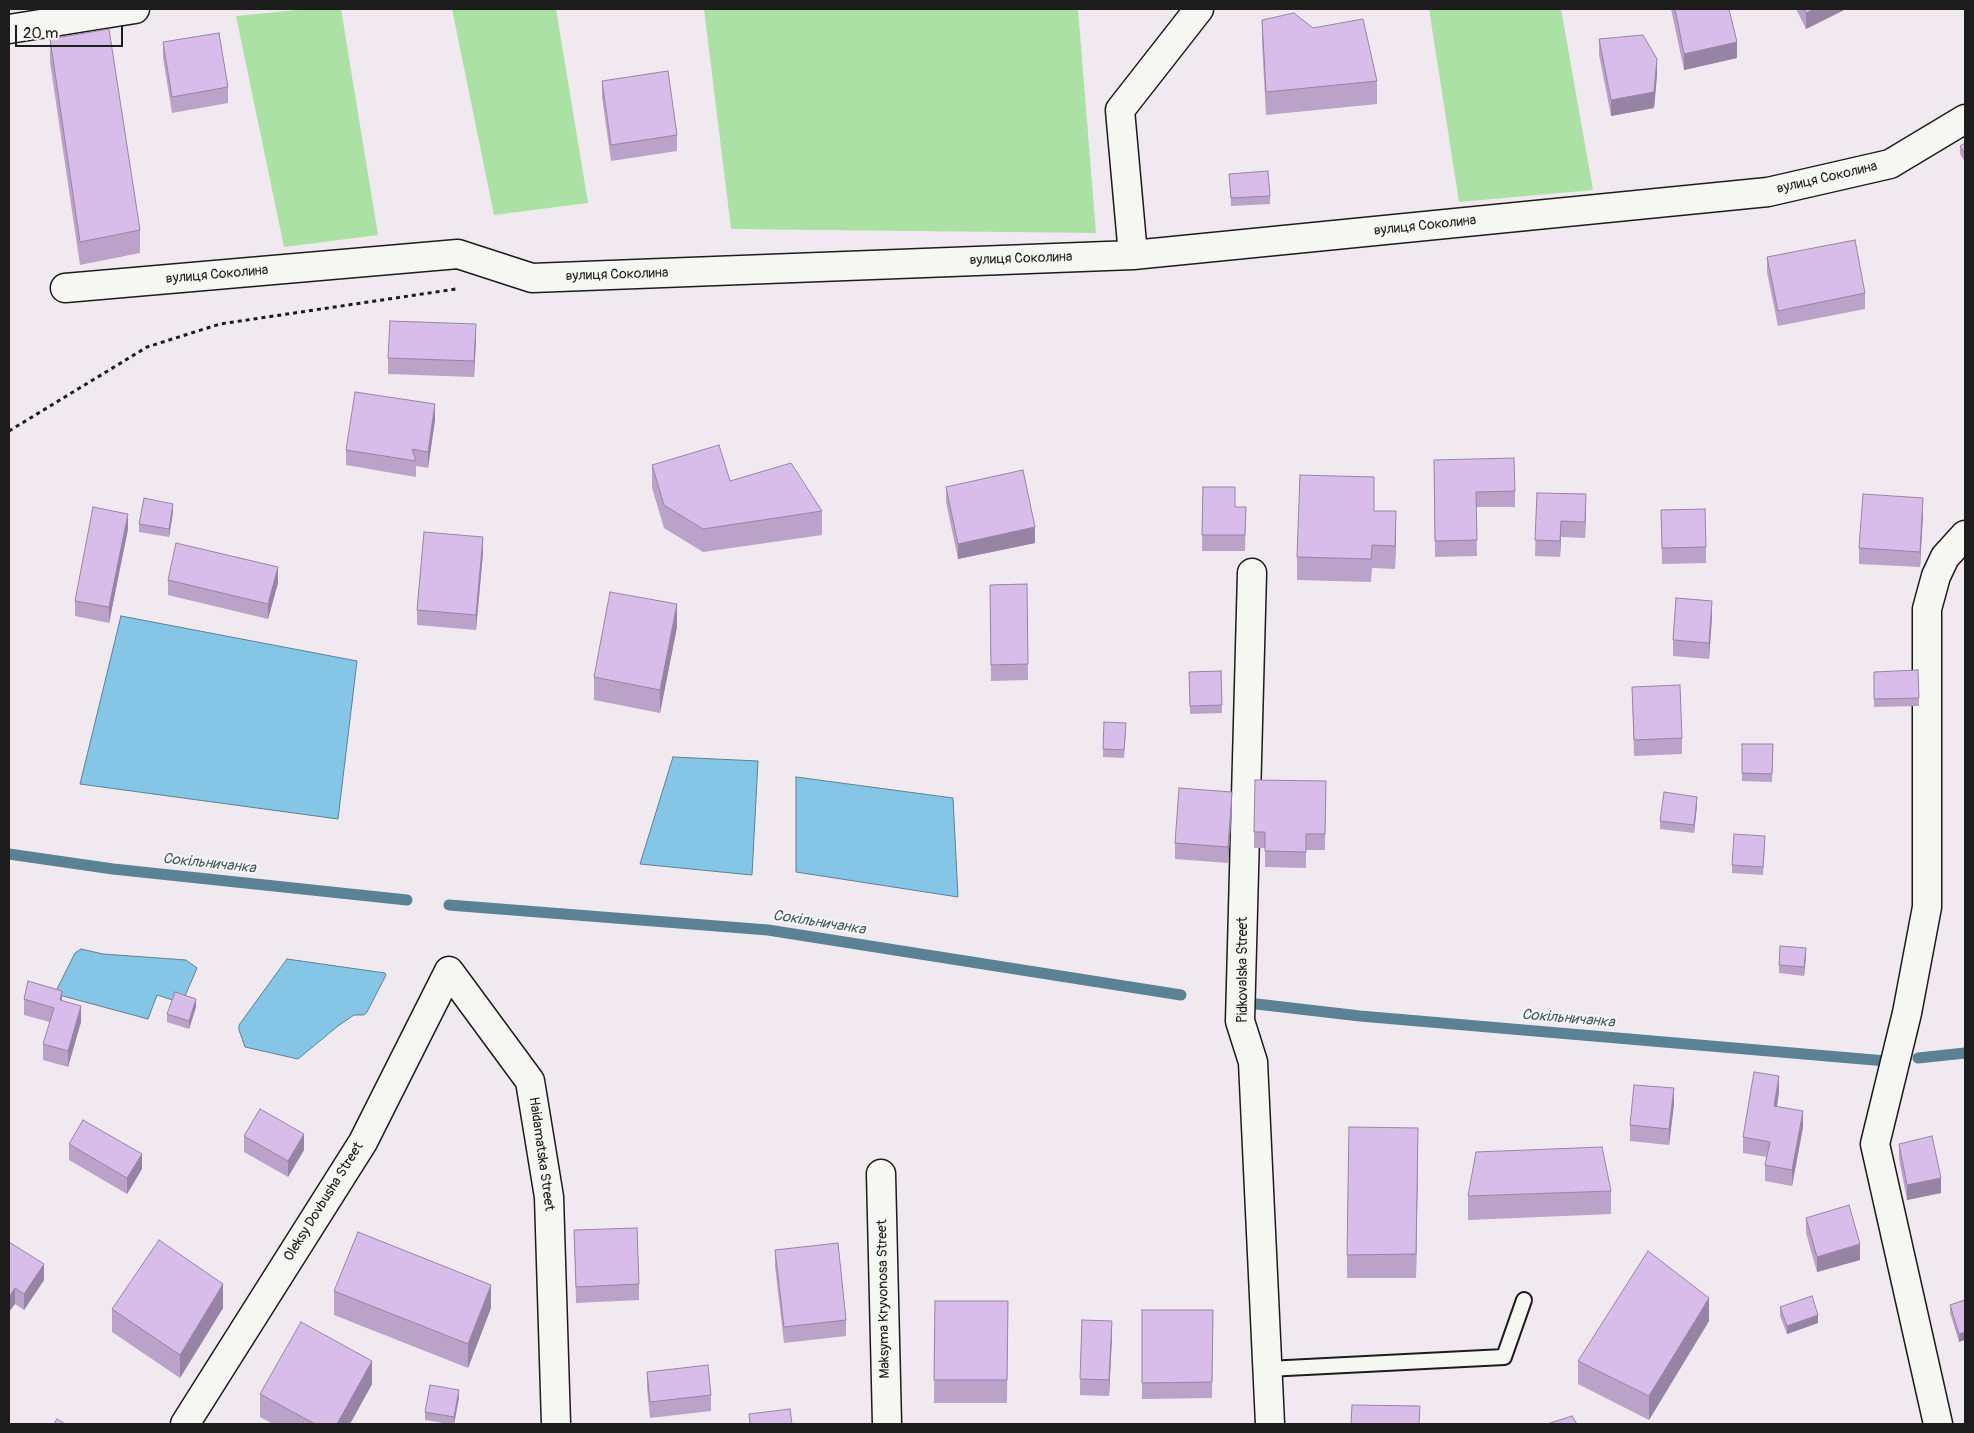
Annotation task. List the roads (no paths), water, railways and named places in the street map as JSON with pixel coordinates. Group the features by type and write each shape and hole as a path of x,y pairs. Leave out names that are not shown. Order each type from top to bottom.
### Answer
{"street":[{"path":"9,28 135,9"},
{"path":"1134,255 1120,110 1199,9"},
{"name":"вулиця Соколина","path":"65,288 458,254 532,278 1134,255 1768,192 1890,164 1965,120"},
{"path":"1938,1424 1876,1144 1907,1012 1927,907 1927,609 1936,576 1945,557 1965,535"},
{"name":"Pidkovalska Street","path":"1252,573 1240,1021 1253,1062 1270,1424"},
{"name":"Oleksy Dovbusha Street","path":"184,1424 363,1142 449,971"},
{"name":"Haidamatska Street","path":"449,971 530,1081 549,1197 556,1424"},
{"name":"Maksyma Kryvonosa Street","path":"881,1174 887,1424"}],"lane":[{"path":"1267,1369 1504,1357 1524,1300"}],"water":[{"path":"121,616 357,661 338,819 80,784"},
{"path":"673,757 758,761 752,875 640,864"},
{"path":"796,777 953,798 958,897 796,872"},
{"path":"81,949 103,954 186,960 197,968 182,1003 157,995 148,1019 59,995 57,989 75,953"},
{"path":"287,959 385,973 386,975 364,1015 354,1015 298,1059 245,1047 239,1030 239,1025"}],"waterway":[{"name":"Сокільничанка","path":"9,854 113,869 407,900"},
{"name":"Сокільничанка","path":"449,905 768,930 1181,995"},
{"name":"Сокільничанка","path":"1248,1003 1360,1016 1886,1061"},
{"name":"Сокільничанка","path":"1918,1058 1965,1053"}]}
